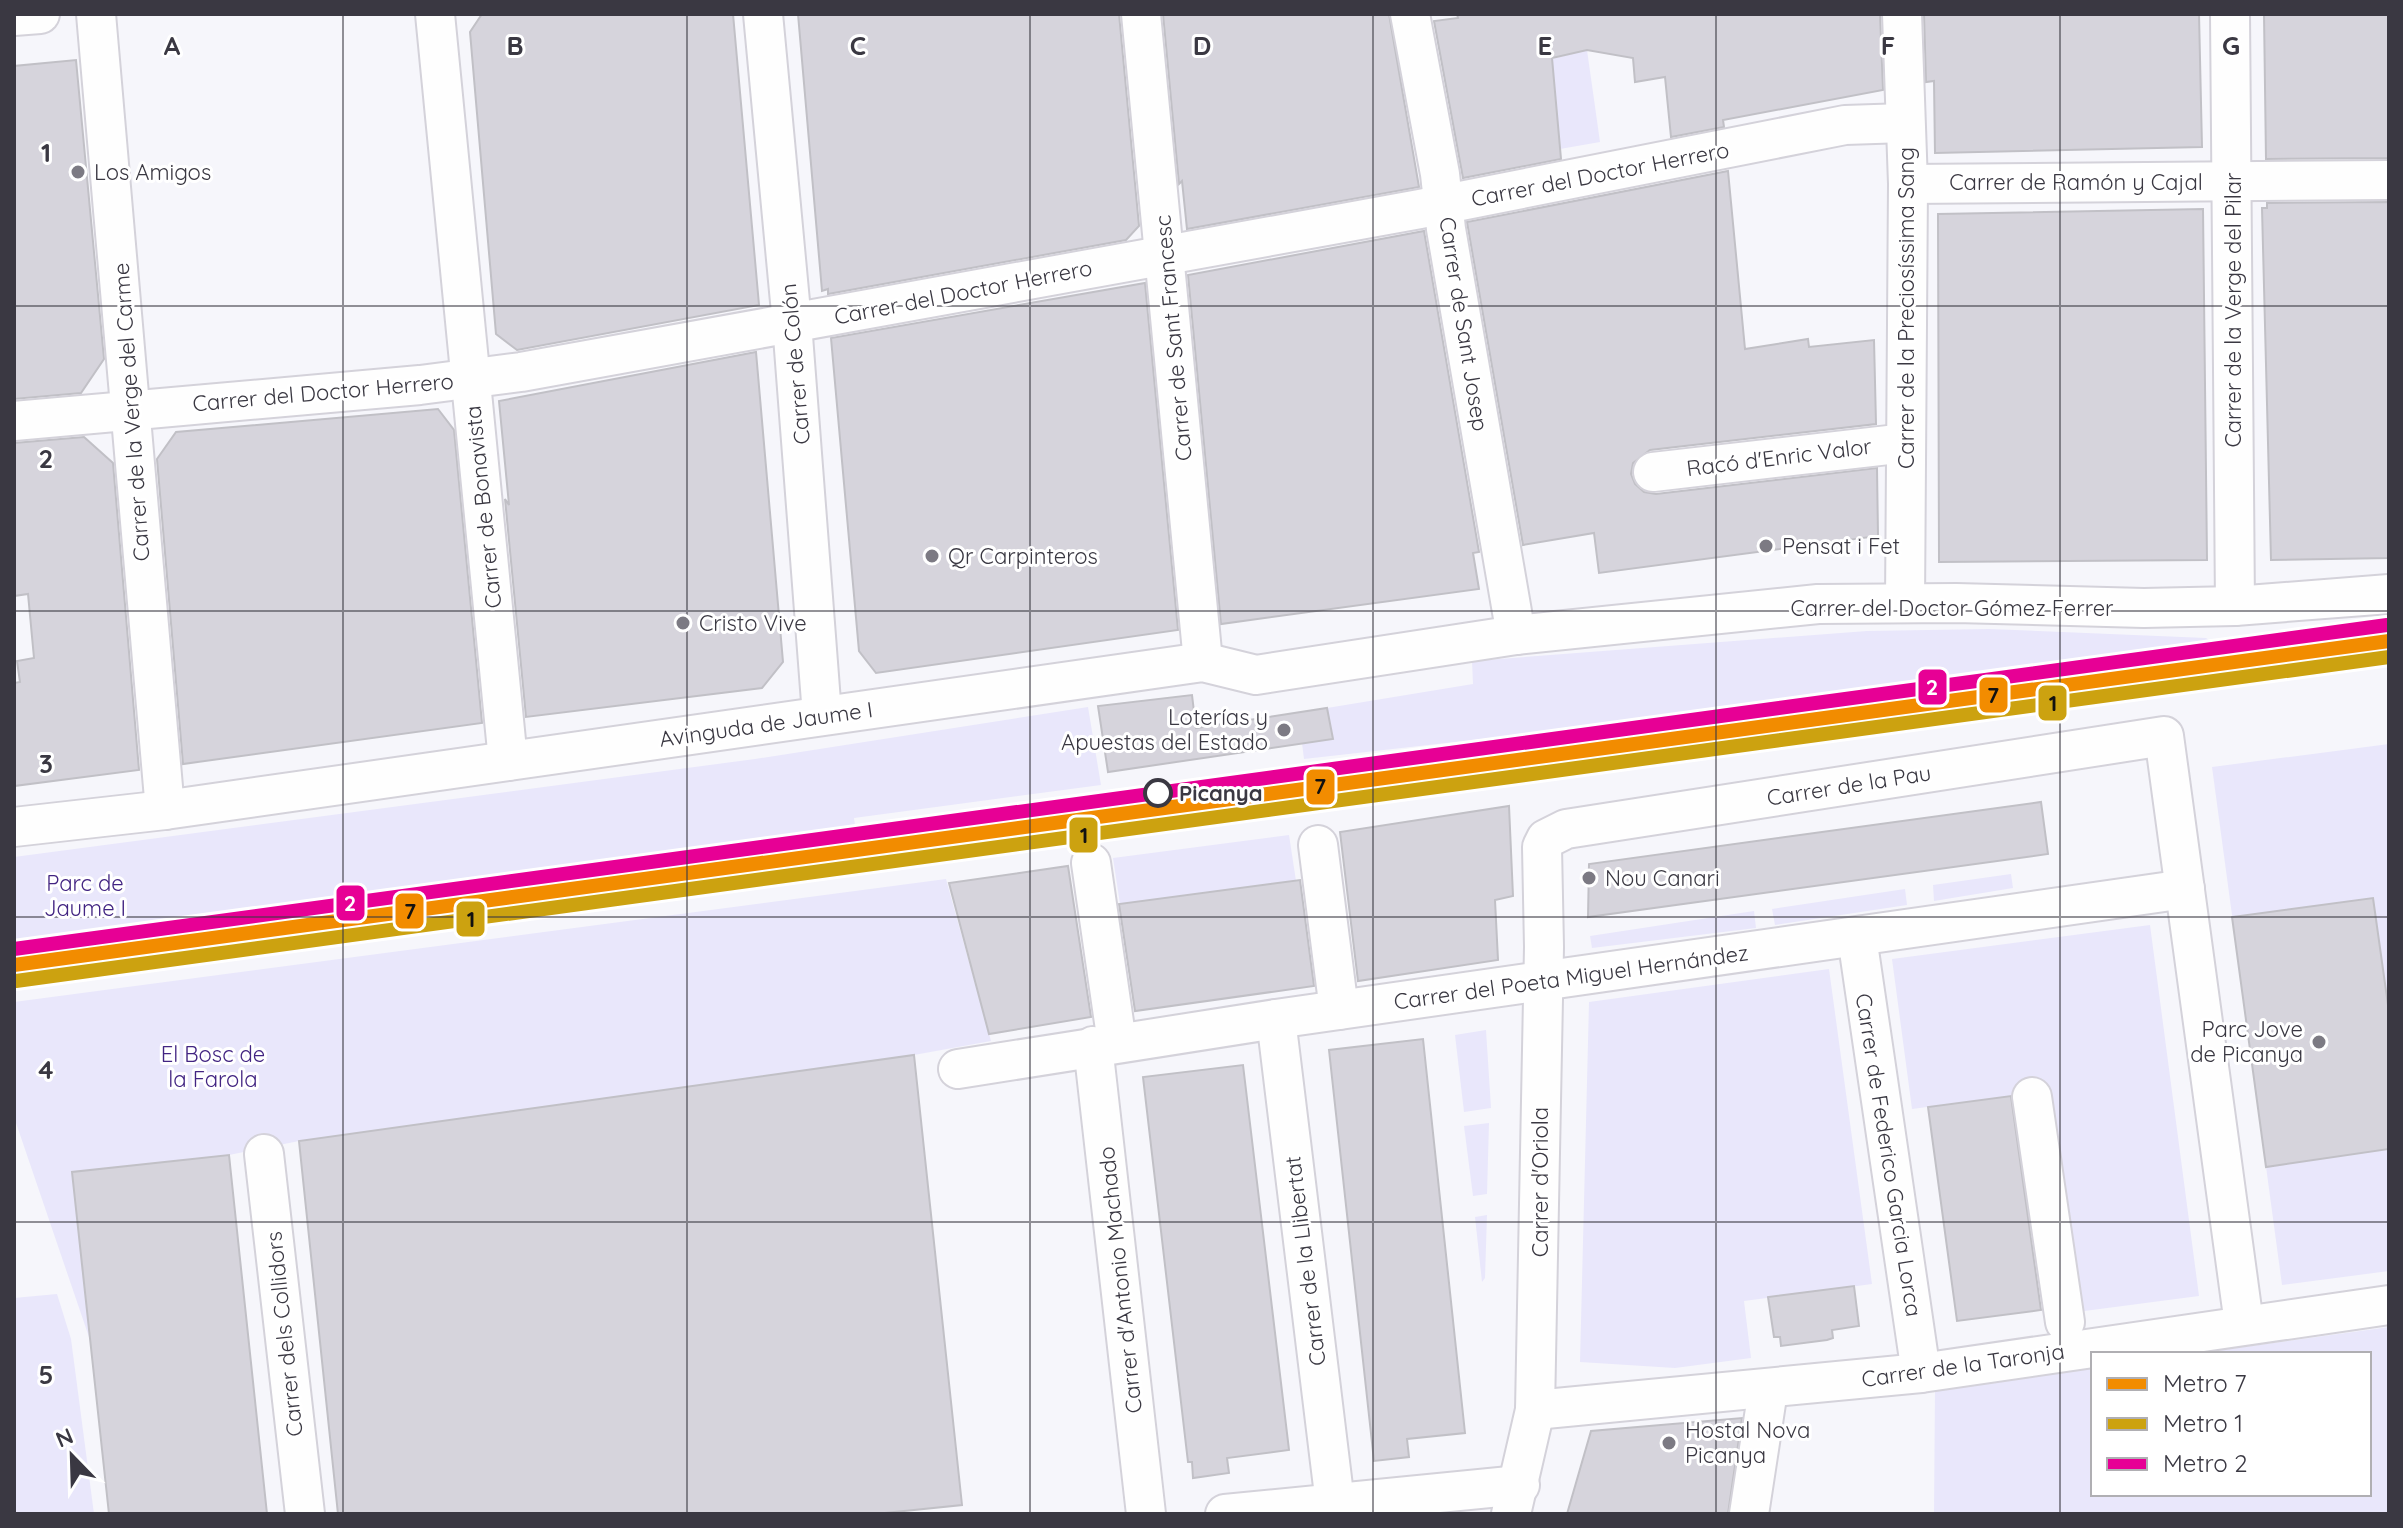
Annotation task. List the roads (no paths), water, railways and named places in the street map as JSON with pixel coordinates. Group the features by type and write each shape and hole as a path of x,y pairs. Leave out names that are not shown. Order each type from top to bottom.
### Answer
{"street":[{"path":"14,16 40,14"},
{"name":"Carrer de la Verge del Carme","path":"96,14 165,810"},
{"name":"Carrer de Bonavista","path":"435,14 508,761"},
{"name":"Carrer de Colón","path":"763,14 792,323 822,715"},
{"name":"Carrer de Sant Francesc","path":"1141,14 1203,662"},
{"name":"Carrer de Sant Josep","path":"1410,14 1516,635"},
{"name":"Carrer de la Preciosíssima Sang","path":"1902,14 1908,184 1905,603"},
{"name":"Carrer de la Verge del Pilar","path":"2230,14 2235,606"},
{"name":"Carrer del Doctor Herrero","path":"14,421 470,378 792,323 1444,204 1845,125 1905,123"},
{"name":"Carrer de Ramón y Cajal","path":"1908,184 2389,180"},
{"name":"Racó d'Enric Valor","path":"1653,472 1906,443"},
{"name":"Carrer del Doctor Gómez Ferrer","path":"1516,635 1818,604 2235,606 2389,594"},
{"name":"Avinguda de Jaume I","path":"14,827 165,810 1203,662 1256,675 1516,635"},
{"name":"Carrer de la Pau","path":"1542,847 1546,839 1556,832 1584,826 2164,736 2185,889"},
{"path":"1318,845 1339,1010"},
{"name":"Carrer d'Oriola","path":"1516,1500 1535,1410 1542,847"},
{"name":"Carrer d'Antonio Machado","path":"1091,863 1146,1514"},
{"path":"2185,889 2244,1324"},
{"name":"Carrer del Poeta Miguel Hernández","path":"958,1069 1541,980 2185,889"},
{"name":"Carrer de Federico Garcia Lorca","path":"1857,937 1921,1373"},
{"name":"Carrer de la Llibertat","path":"1276,1019 1335,1503"},
{"path":"2032,1097 2065,1322"},
{"name":"Carrer dels Collidors","path":"264,1154 305,1514"},
{"name":"Carrer de la Taronja","path":"1535,1410 1921,1373 2389,1305"},
{"path":"1749,1514 1768,1390"},
{"path":"1225,1514 1335,1503 1516,1500"}],"railway":[{"path":"1734,748 1953,701"},
{"path":"395,912 651,897"}],"metro line":[{"name":"2","path":"14,949 2387,625"},
{"name":"7","path":"14,965 2389,641"},
{"name":"1","path":"16,981 2389,657"}],"place":[{"name":"Los Amigos","path":"78,172"},
{"name":"Pensat i Fet","path":"1766,546"},
{"name":"Qr Carpinteros","path":"932,556"},
{"name":"Cristo Vive","path":"683,623"},
{"name":"Loterías y Apuestas del Estado","path":"1284,730"},
{"name":"Picanya","path":"1158,793"},
{"name":"Nou Canari","path":"1589,878"},
{"name":"Parc Jove de Picanya","path":"2319,1042"},
{"name":"Hostal Nova Picanya","path":"1669,1443"}],"park label":[{"name":"Parc de Jaume I","path":"85,896"},
{"name":"El Bosc de la Farola","path":"213,1066"}]}
